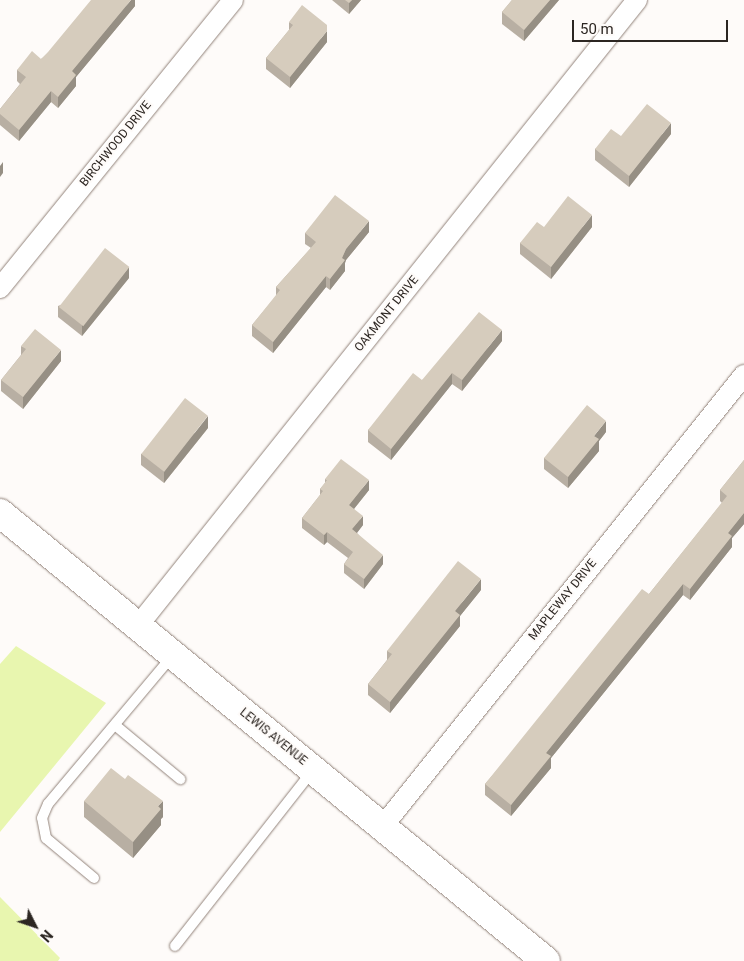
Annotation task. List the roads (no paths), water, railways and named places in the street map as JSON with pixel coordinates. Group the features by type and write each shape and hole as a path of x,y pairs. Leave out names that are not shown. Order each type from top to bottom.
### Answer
{"main road":[{"name":"LEWIS AVENUE","path":"0,512 172,656 383,826 539,959"}],"street":[{"name":"BIRCHWOOD DRIVE","path":"0,288 233,0"},
{"name":"OAKMONT DRIVE","path":"137,627 637,0"},
{"name":"MAPLEWAY DRIVE","path":"383,826 744,375"}],"lane":[{"path":"94,878 46,838 42,818 48,804 172,656"},
{"path":"115,725 180,779"},
{"path":"175,946 313,769"}]}
